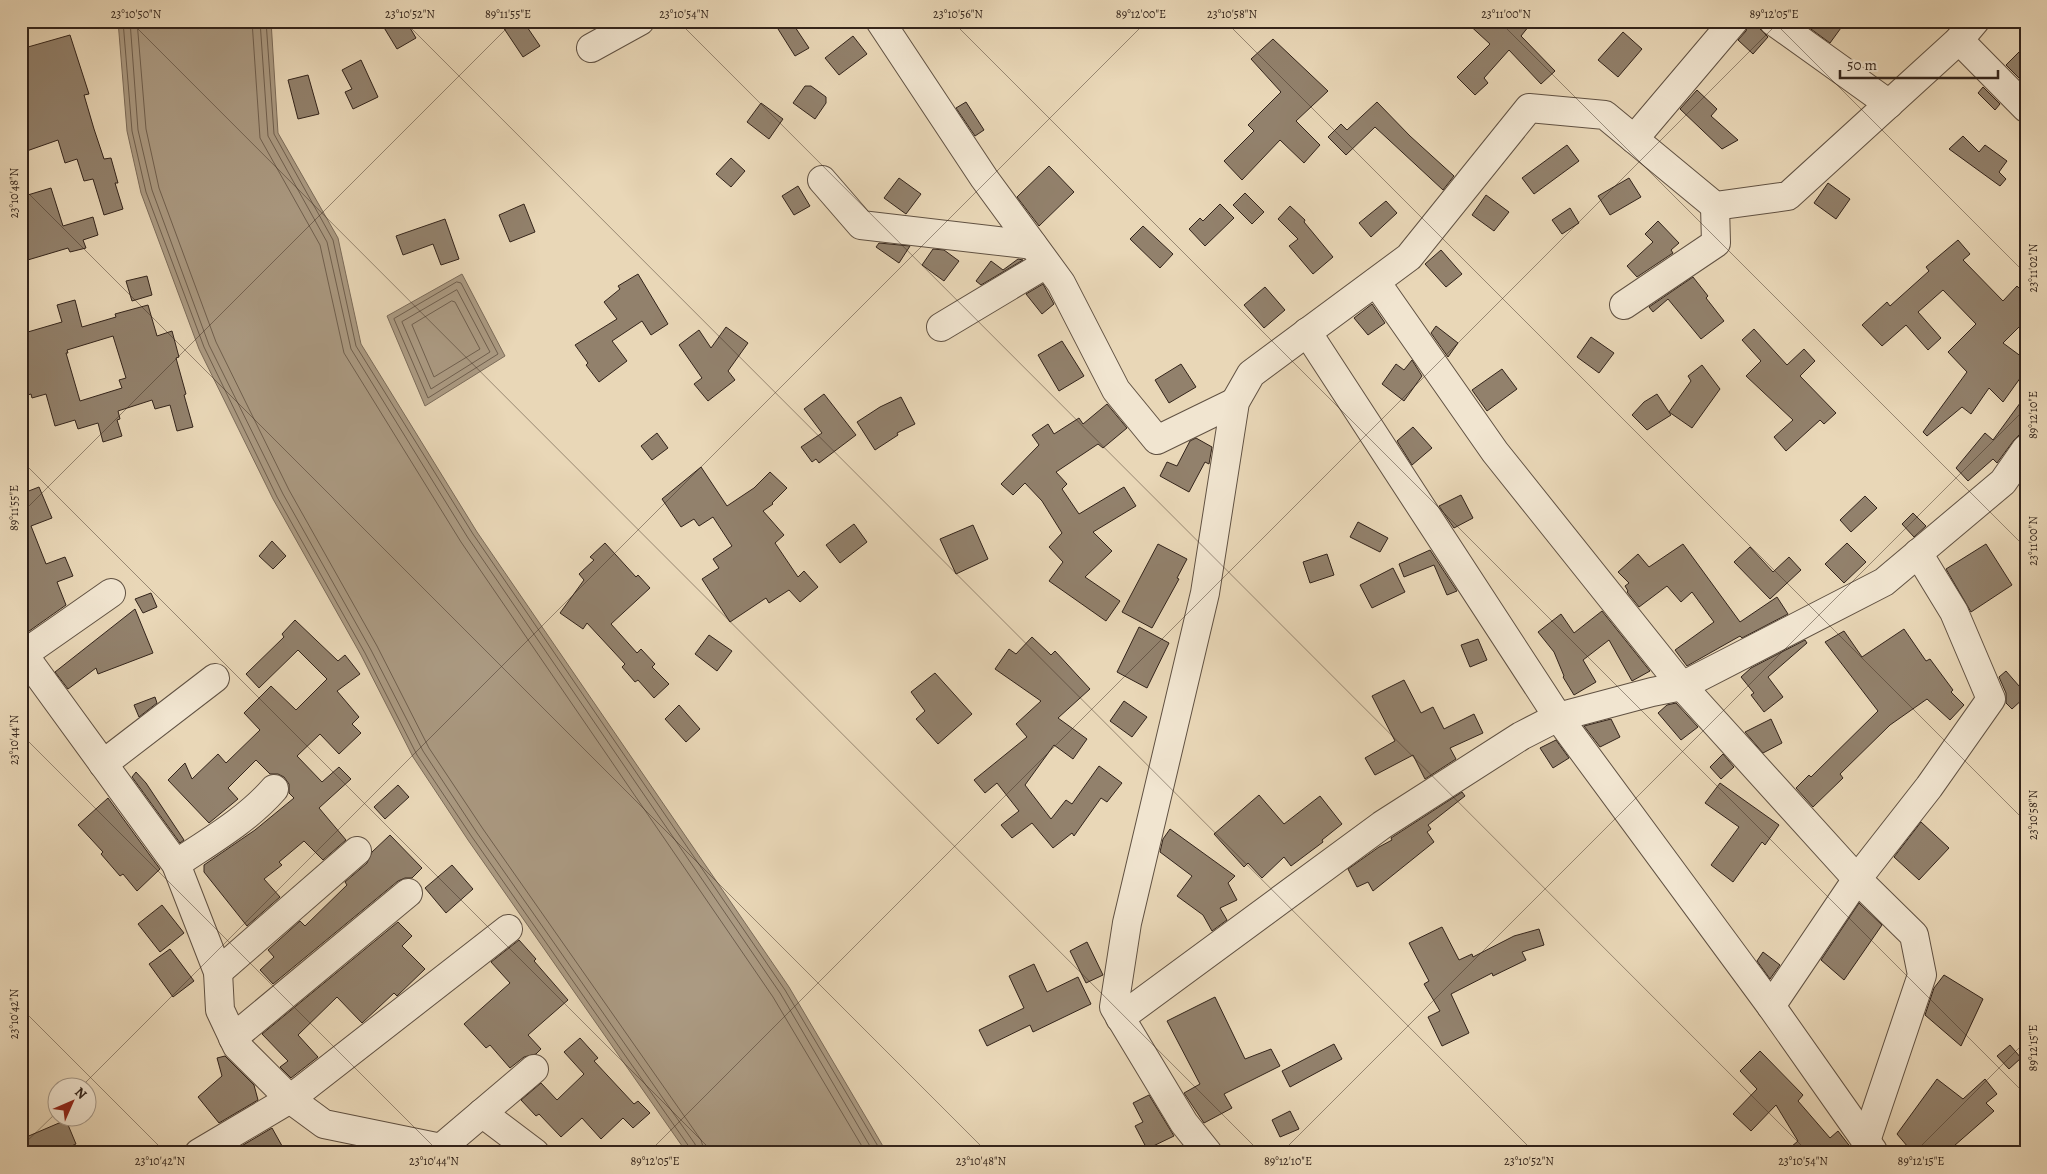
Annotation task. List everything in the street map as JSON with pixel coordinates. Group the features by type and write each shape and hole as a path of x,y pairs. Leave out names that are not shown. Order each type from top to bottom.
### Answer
{"street":[{"path":"591,48 640,21"},
{"path":"880,21 984,178 1061,283 1116,390 1157,440 1235,402"},
{"path":"1634,139 1734,21"},
{"path":"1773,21 1889,104"},
{"path":"1208,1153 1184,1123 1114,1007 1127,923 1205,593 1235,402 1251,374 1409,257 1529,108 1605,115 1715,206 1788,196 1967,31 2026,108"},
{"path":"822,180 861,225 1040,255"},
{"path":"1624,305 1716,244 1715,206"},
{"path":"941,327 1040,255"},
{"path":"1376,282 1495,452 1682,686 1857,879 1914,935 1922,975 1870,1147"},
{"path":"1307,332 1558,717 1771,1006 1870,1147"},
{"path":"1120,1018 1382,825 1521,736 1558,717 1682,686 1884,582 2004,482 2026,449"},
{"path":"1771,1006 1857,879 1929,787 1991,699 1954,612 1918,553"},
{"path":"111,593 22,654 176,864 218,972 220,1010 237,1046 290,1099 324,1124 444,1150 482,1113 534,1069"},
{"path":"104,764 215,678"},
{"path":"176,864 233,826 262,803 274,789"},
{"path":"218,972 357,851"},
{"path":"233,1038 408,893"},
{"path":"199,1153 290,1099 508,929"},
{"path":"482,1113 535,1153"}],"water":[{"path":"118,21 271,21 278,133 338,238 361,344 477,532 789,987 887,1153 687,1153 468,840 413,757 361,655 273,499 199,349 141,193 127,131"},
{"path":"462,274 505,356 425,406 387,316"}],"building":[{"path":"380,21 406,21 416,38 397,49"},
{"path":"499,21 523,21 540,46 523,57"},
{"path":"773,21 791,21 809,48 795,56"},
{"path":"1465,21 1533,21 1521,36 1555,71 1541,84 1509,50 1484,78 1488,83 1475,95 1457,77 1490,44"},
{"path":"1749,21 1758,21 1759,28 1768,37 1753,54 1738,40 1746,31"},
{"path":"1800,21 1846,21 1830,43"},
{"path":"1623,32 1642,49 1618,77 1598,60"},
{"path":"70,35 89,94 84,95 94,129 104,159 111,158 118,183 115,183 123,209 104,215 93,179 84,181 77,159 65,163 58,140 21,153 21,49"},
{"path":"853,36 867,54 839,75 825,58"},
{"path":"1273,39 1328,91 1296,121 1320,145 1304,163 1280,140 1242,180 1224,161 1254,131 1248,125 1281,92 1251,59"},
{"path":"2026,45 2026,80 2023,82 2006,65"},
{"path":"361,60 378,97 353,109 345,92 352,89 342,70"},
{"path":"308,75 319,114 298,119 288,80"},
{"path":"805,86 811,86 826,97 826,103 815,119 793,103"},
{"path":"1983,87 2000,104 1995,110 1978,93"},
{"path":"1697,90 1717,109 1711,116 1738,140 1722,149 1680,109"},
{"path":"966,102 984,130 975,136 956,108"},
{"path":"1377,102 1410,136 1454,176 1443,190 1375,127 1346,155 1328,137 1341,124 1347,130"},
{"path":"761,103 783,119 769,139 747,122"},
{"path":"1963,136 1979,152 1985,145 2007,161 1999,172 2006,179 2000,186 1949,149"},
{"path":"1567,145 1579,161 1534,194 1522,178"},
{"path":"731,158 745,171 731,187 716,174"},
{"path":"1049,166 1074,192 1039,226 1017,197"},
{"path":"899,178 921,194 906,214 884,198"},
{"path":"1629,178 1641,197 1610,215 1598,196"},
{"path":"1828,183 1850,199 1836,219 1814,203"},
{"path":"798,186 810,206 794,215 782,196"},
{"path":"51,188 63,226 93,217 98,235 83,240 86,248 70,252 68,248 21,262 21,197"},
{"path":"1245,193 1264,212 1252,224 1233,205"},
{"path":"1486,195 1509,212 1494,231 1472,215"},
{"path":"1386,201 1397,213 1371,237 1359,223"},
{"path":"524,204 535,232 510,242 499,215"},
{"path":"1220,204 1234,218 1205,246 1189,229 1200,218 1203,221"},
{"path":"1290,206 1305,220 1304,222 1333,257 1313,274 1289,246 1298,239 1278,219"},
{"path":"1570,208 1579,223 1562,234 1552,220"},
{"path":"445,219 459,259 441,265 433,244 403,255 396,236"},
{"path":"1658,221 1679,243 1671,250 1673,253 1637,277 1627,266 1653,242 1645,234"},
{"path":"1143,226 1173,254 1160,268 1130,239"},
{"path":"1958,240 1970,254 1963,260 2003,301 2017,286 2026,295 2026,320 2003,343 2026,360 2026,370 2003,402 1989,388 1971,414 1962,407 1927,436 1923,432 1967,372 1948,352 1976,324 1943,290 1918,312 1941,338 1928,350 1906,325 1882,346 1862,325 1887,302 1890,306 1929,271 1926,267"},
{"path":"879,243 910,246 899,263 876,247"},
{"path":"933,249 944,250 959,261 944,281 922,265"},
{"path":"1441,250 1462,274 1446,287 1425,264"},
{"path":"1018,259 1023,260 981,285 976,281 991,261 1003,270"},
{"path":"638,274 668,324 651,335 642,321 612,341 627,361 599,382 586,365 588,363 575,345 617,319 604,302 620,289 618,286"},
{"path":"147,276 152,295 132,301 126,281"},
{"path":"1693,277 1724,321 1701,339 1668,299 1653,312 1649,307"},
{"path":"1043,284 1054,304 1042,314 1026,294"},
{"path":"1265,287 1285,310 1264,328 1244,305"},
{"path":"75,300 82,327 116,317 115,314 148,305 157,336 172,331 179,357 176,358 186,394 184,395 193,427 177,431 170,405 155,409 152,400 118,411 120,419 117,420 122,436 103,442 98,423 78,429 75,420 55,426 46,394 32,398 31,394 21,397 21,334 62,322 57,305","holes":["113,336 126,378 119,380 122,388 80,401 66,353 68,353 67,350"]},
{"path":"1372,304 1385,323 1368,335 1354,318"},
{"path":"1436,326 1458,343 1448,357 1431,333"},
{"path":"726,327 748,343 728,371 735,380 708,401 694,384 702,378 679,345 699,330 711,348"},
{"path":"1754,329 1787,365 1804,349 1815,361 1800,376 1836,413 1824,424 1820,420 1786,451 1774,437 1793,420 1746,376 1761,361 1742,340"},
{"path":"1591,337 1614,353 1599,373 1577,357"},
{"path":"1062,341 1084,376 1059,391 1038,355"},
{"path":"1412,360 1422,376 1404,401 1382,384 1396,364 1404,370"},
{"path":"1181,364 1196,387 1169,403 1155,380"},
{"path":"1702,365 1720,389 1692,428 1669,412 1691,381 1688,376"},
{"path":"1502,369 1517,389 1487,411 1472,390"},
{"path":"824,394 856,435 819,463 816,459 812,462 801,447 822,433 804,409"},
{"path":"1657,394 1671,415 1647,430 1632,415 1644,402"},
{"path":"2026,395 2026,434 2019,435 2014,440 1997,463 1993,459 1968,481 1956,468 1985,433 1993,440"},
{"path":"901,397 915,424 897,433 898,435 875,450 857,422 880,407"},
{"path":"1107,404 1127,428 1103,448 1098,444 1056,472 1067,484 1062,489 1079,514 1124,487 1136,506 1093,532 1112,551 1085,577 1120,601 1106,621 1049,581 1063,562 1049,547 1062,533 1042,501 1025,483 1013,495 1001,484 1039,445 1032,435 1048,424 1054,434 1079,418 1083,424"},
{"path":"1413,427 1432,448 1412,465 1397,441"},
{"path":"657,433 668,448 652,460 641,446"},
{"path":"1196,438 1212,447 1209,464 1205,462 1189,492 1160,476 1167,462 1177,466 1190,441"},
{"path":"701,467 727,506 754,488 770,472 787,488 773,504 763,511 784,535 775,543 798,577 804,571 818,587 800,602 789,590 769,603 766,598 730,622 702,579 719,568 713,559 732,546 713,517 699,526 694,519 681,527 662,499"},
{"path":"39,487 52,518 31,526 46,564 65,557 73,576 57,582 66,605 25,634 21,624 21,494"},
{"path":"1461,495 1473,518 1454,528 1439,506"},
{"path":"1865,496 1877,508 1851,532 1840,520"},
{"path":"1913,513 1926,526 1914,537 1902,524"},
{"path":"1358,522 1388,538 1380,552 1350,537"},
{"path":"854,524 867,542 840,563 826,545"},
{"path":"973,525 988,559 956,574 940,539"},
{"path":"272,541 286,556 273,569 259,556"},
{"path":"605,543 636,577 638,575 650,588 611,624 637,653 641,649 655,664 652,667 669,684 654,698 638,680 635,682 622,667 625,664 587,623 583,629 560,613 584,580 579,574 594,560 590,557"},
{"path":"1847,543 1866,562 1844,583 1825,564"},
{"path":"1158,544 1187,559 1177,578 1179,579 1152,628 1122,612"},
{"path":"1683,544 1740,622 1777,597 1788,614 1742,638 1740,636 1687,666 1675,650 1714,622 1692,592 1681,602 1667,586 1639,607 1627,592 1625,586 1629,583 1618,572 1638,554 1649,567"},
{"path":"1986,544 2012,585 1971,612 1946,569"},
{"path":"1750,547 1773,572 1789,557 1801,570 1770,599 1734,562"},
{"path":"1430,550 1457,591 1447,595 1434,565 1404,577 1399,564"},
{"path":"1327,554 1334,575 1310,583 1303,562"},
{"path":"1393,568 1405,592 1372,608 1360,585"},
{"path":"151,593 157,607 143,613 135,599"},
{"path":"135,609 153,653 98,674 96,668 68,689 55,672"},
{"path":"1602,611 1650,671 1632,681 1609,640 1583,660 1596,682 1574,695 1563,677 1554,652 1538,632 1561,614 1574,633"},
{"path":"295,620 338,661 345,655 360,674 337,691 359,717 352,724 361,733 339,754 320,734 297,756 322,782 339,767 351,779 319,808 346,840 323,860 304,841 279,862 282,865 264,879 280,897 247,926 204,872 204,865 255,830 294,798 289,793 289,784 284,777 278,774 270,774 256,760 228,788 238,799 209,823 168,780 185,763 192,779 218,754 226,763 260,730 244,713 271,686 296,710 327,679 298,650 259,688 246,674 284,637 282,634"},
{"path":"1139,627 1169,643 1147,688 1117,672"},
{"path":"1904,629 1926,661 1930,659 1953,690 1951,692 1964,705 1950,720 1927,699 1890,725 1840,774 1843,778 1813,807 1796,788 1809,775 1811,777 1878,711 1825,642 1844,631 1862,657"},
{"path":"709,635 732,651 717,671 695,654"},
{"path":"1032,637 1051,655 1055,651 1090,689 1058,718 1087,739 1073,759 1054,745 1025,785 1051,819 1066,800 1072,804 1099,766 1122,783 1107,802 1101,798 1074,836 1072,833 1053,848 1032,823 1012,838 1001,825 1019,811 997,783 985,793 974,780 1027,737 1016,724 1041,701 995,669 1009,649 1016,654"},
{"path":"1478,639 1487,660 1470,667 1461,645"},
{"path":"1805,640 1807,643 1768,677 1783,697 1764,712 1751,695 1754,693 1741,677 1751,668"},
{"path":"2006,671 2026,694 2012,709 2006,703 2006,693 1999,677"},
{"path":"935,673 972,714 938,744 916,719 925,711 911,692"},
{"path":"1404,680 1421,713 1433,707 1444,729 1474,714 1483,733 1450,748 1456,759 1425,779 1413,755 1375,775 1365,758 1395,741 1372,696"},
{"path":"155,697 157,703 139,717 134,705"},
{"path":"1124,701 1147,717 1132,737 1110,721"},
{"path":"1676,703 1698,727 1681,740 1658,713 1667,705"},
{"path":"679,705 700,729 686,742 665,719"},
{"path":"1611,719 1620,737 1600,747 1584,726"},
{"path":"1771,719 1782,743 1763,753 1745,732"},
{"path":"1556,740 1569,758 1553,768 1540,748"},
{"path":"1723,754 1734,767 1721,779 1710,767"},
{"path":"136,772 146,783 184,840 180,843 132,777"},
{"path":"1720,783 1779,825 1765,845 1762,842 1733,882 1711,865 1739,827 1705,803"},
{"path":"398,785 409,797 385,819 374,807"},
{"path":"1462,792 1465,796 1428,825 1431,829 1427,832 1434,842 1373,891 1368,882 1357,887 1348,869 1392,840 1391,838"},
{"path":"1259,795 1284,824 1320,796 1342,824 1322,840 1323,842 1291,866 1284,857 1262,878 1248,863 1244,867 1214,834"},
{"path":"108,798 160,869 137,891 123,874 120,876 101,854 103,852 78,825"},
{"path":"1921,822 1949,848 1919,880 1894,857"},
{"path":"1170,829 1235,876 1228,883 1237,900 1220,908 1227,920 1212,931 1203,915 1177,896 1192,876 1160,852 1163,839"},
{"path":"390,835 422,868 412,878 398,881 273,984 260,970 274,957 268,950 300,921 305,926 347,885 345,882 367,863 372,852"},
{"path":"452,865 473,889 446,913 425,888"},
{"path":"1859,903 1882,925 1844,980 1821,960"},
{"path":"162,905 184,933 160,952 138,924"},
{"path":"398,922 412,936 402,946 425,969 397,996 394,993 362,1023 337,997 298,1035 318,1057 291,1078 280,1067 288,1061 262,1034"},
{"path":"1442,927 1459,960 1472,954 1473,957 1514,936 1539,929 1544,945 1522,952 1526,960 1493,976 1492,973 1451,994 1469,1033 1442,1046 1428,1017 1440,1011 1424,984 1429,981 1409,943"},
{"path":"519,940 536,959 534,961 568,1000 528,1035 541,1049 536,1054 524,1057 510,1068 490,1045 486,1048 464,1024 510,983 491,962"},
{"path":"1087,942 1103,975 1086,983 1070,951"},
{"path":"170,949 194,981 173,997 149,964"},
{"path":"1763,952 1780,965 1770,979 1757,961"},
{"path":"1034,964 1047,992 1078,977 1091,1004 1033,1032 1030,1025 987,1046 979,1030 1024,1008 1009,976"},
{"path":"1944,975 1983,999 1961,1046 1925,1015 1934,988"},
{"path":"1215,997 1245,1059 1271,1049 1280,1066 1224,1094 1232,1108 1204,1123 1184,1093 1200,1084 1167,1021"},
{"path":"580,1038 598,1058 594,1061 634,1104 638,1101 650,1113 633,1128 623,1118 601,1139 582,1118 561,1137 539,1114 536,1116 521,1100 541,1083 557,1100 584,1074 564,1052"},
{"path":"1334,1044 1342,1059 1290,1087 1282,1071"},
{"path":"2010,1045 2021,1058 2009,1069 1997,1056"},
{"path":"1760,1051 1803,1095 1798,1101 1830,1138 1838,1131 1855,1153 1784,1153 1798,1141 1776,1105 1751,1131 1733,1114 1757,1089 1740,1071"},
{"path":"225,1056 254,1085 258,1100 219,1123 198,1097 222,1076 217,1058"},
{"path":"1937,1079 1963,1099 1985,1079 1997,1094 1986,1103 1994,1111 1946,1153 1913,1153 1897,1134"},
{"path":"1149,1095 1174,1136 1147,1149 1135,1126 1143,1122 1133,1103"},
{"path":"1290,1111 1299,1129 1280,1137 1272,1120"},
{"path":"52,1126 68,1126 76,1144 55,1153 30,1153 24,1138"},
{"path":"272,1128 286,1153 234,1153 233,1151"}]}
